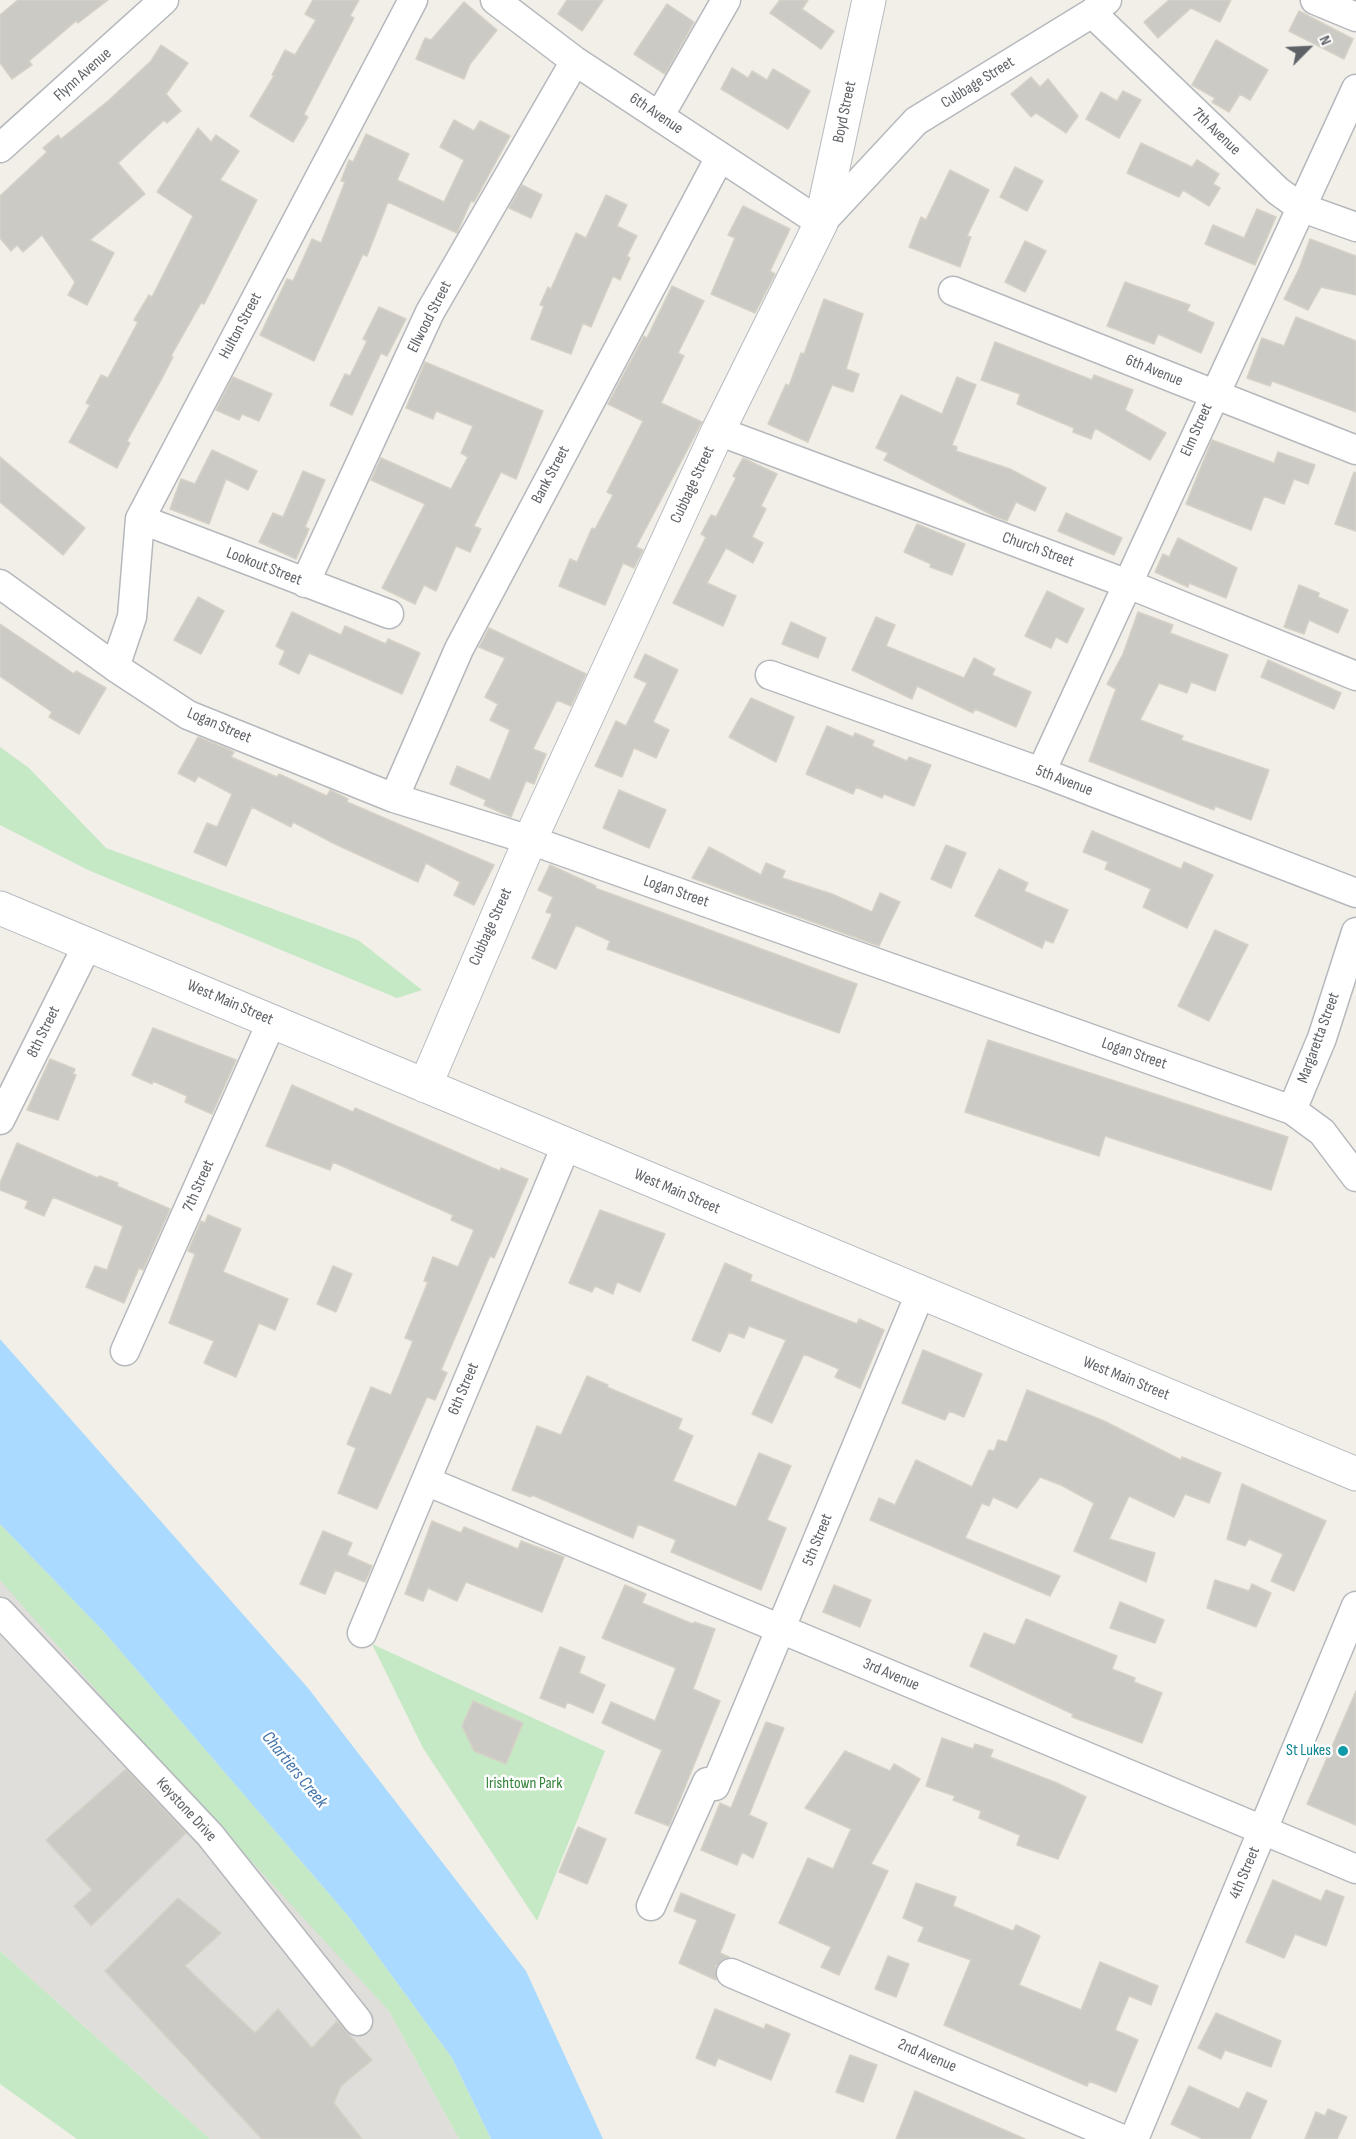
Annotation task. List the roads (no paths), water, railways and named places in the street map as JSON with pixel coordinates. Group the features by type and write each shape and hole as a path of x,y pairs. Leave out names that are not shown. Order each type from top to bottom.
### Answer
{"main road":[{"name":"Boyd Street","path":"821,223 869,0"},
{"name":"Cubbage Street","path":"426,1086 530,840 718,431 821,223"},
{"name":"West Main Street","path":"0,908 920,1294 1356,1474"}],"street":[{"name":"Flynn Avenue","path":"0,148 164,0"},
{"name":"Hulton Street","path":"115,667 132,616 140,519 413,0"},
{"name":"6th Avenue","path":"495,0 575,61 660,115 719,159 821,223"},
{"path":"660,115 726,0"},
{"path":"1315,0 1356,17"},
{"name":"Cubbage Street","path":"821,223 916,121 1099,6"},
{"name":"7th Avenue","path":"1099,6 1278,191 1300,207 1356,227"},
{"name":"Ellwood Street","path":"305,583 430,312 575,61"},
{"name":"Elm Street","path":"1041,772 1356,89"},
{"name":"Bank Street","path":"394,798 459,649 719,159"},
{"name":"6th Avenue","path":"953,291 1356,450"},
{"name":"Church Street","path":"718,431 1128,584 1356,676"},
{"name":"Lookout Street","path":"140,519 389,614"},
{"name":"Logan Street","path":"0,584 115,667 188,715 394,798 530,840 1292,1110 1322,1132 1356,1177"},
{"name":"5th Avenue","path":"770,675 1041,772 1356,893"},
{"name":"Margaretta Street","path":"1292,1110 1322,1038 1356,932"},
{"name":"8th Street","path":"2,1117 88,944"},
{"name":"7th Street","path":"125,1351 272,1021"},
{"name":"6th Street","path":"362,1633 566,1146"},
{"name":"5th Street","path":"651,1906 711,1784 782,1629 920,1294"},
{"name":"3rd Avenue","path":"426,1481 1356,1869"},
{"name":"4th Street","path":"1134,2139 1356,1606"},
{"name":"Keystone Drive","path":"0,1612 210,1835 358,2021"},
{"name":"2nd Avenue","path":"731,1973 1122,2139"}],"water":[{"name":"Chartiers Creek","path":"0,1339 308,1688 526,1971 603,2139 491,2139 452,2058 349,1917 105,1633 0,1524"}],"place":[{"name":"St Lukes","path":"1343,1751"}],"park label":[{"name":"Irishtown Park","path":"524,1784"}]}
